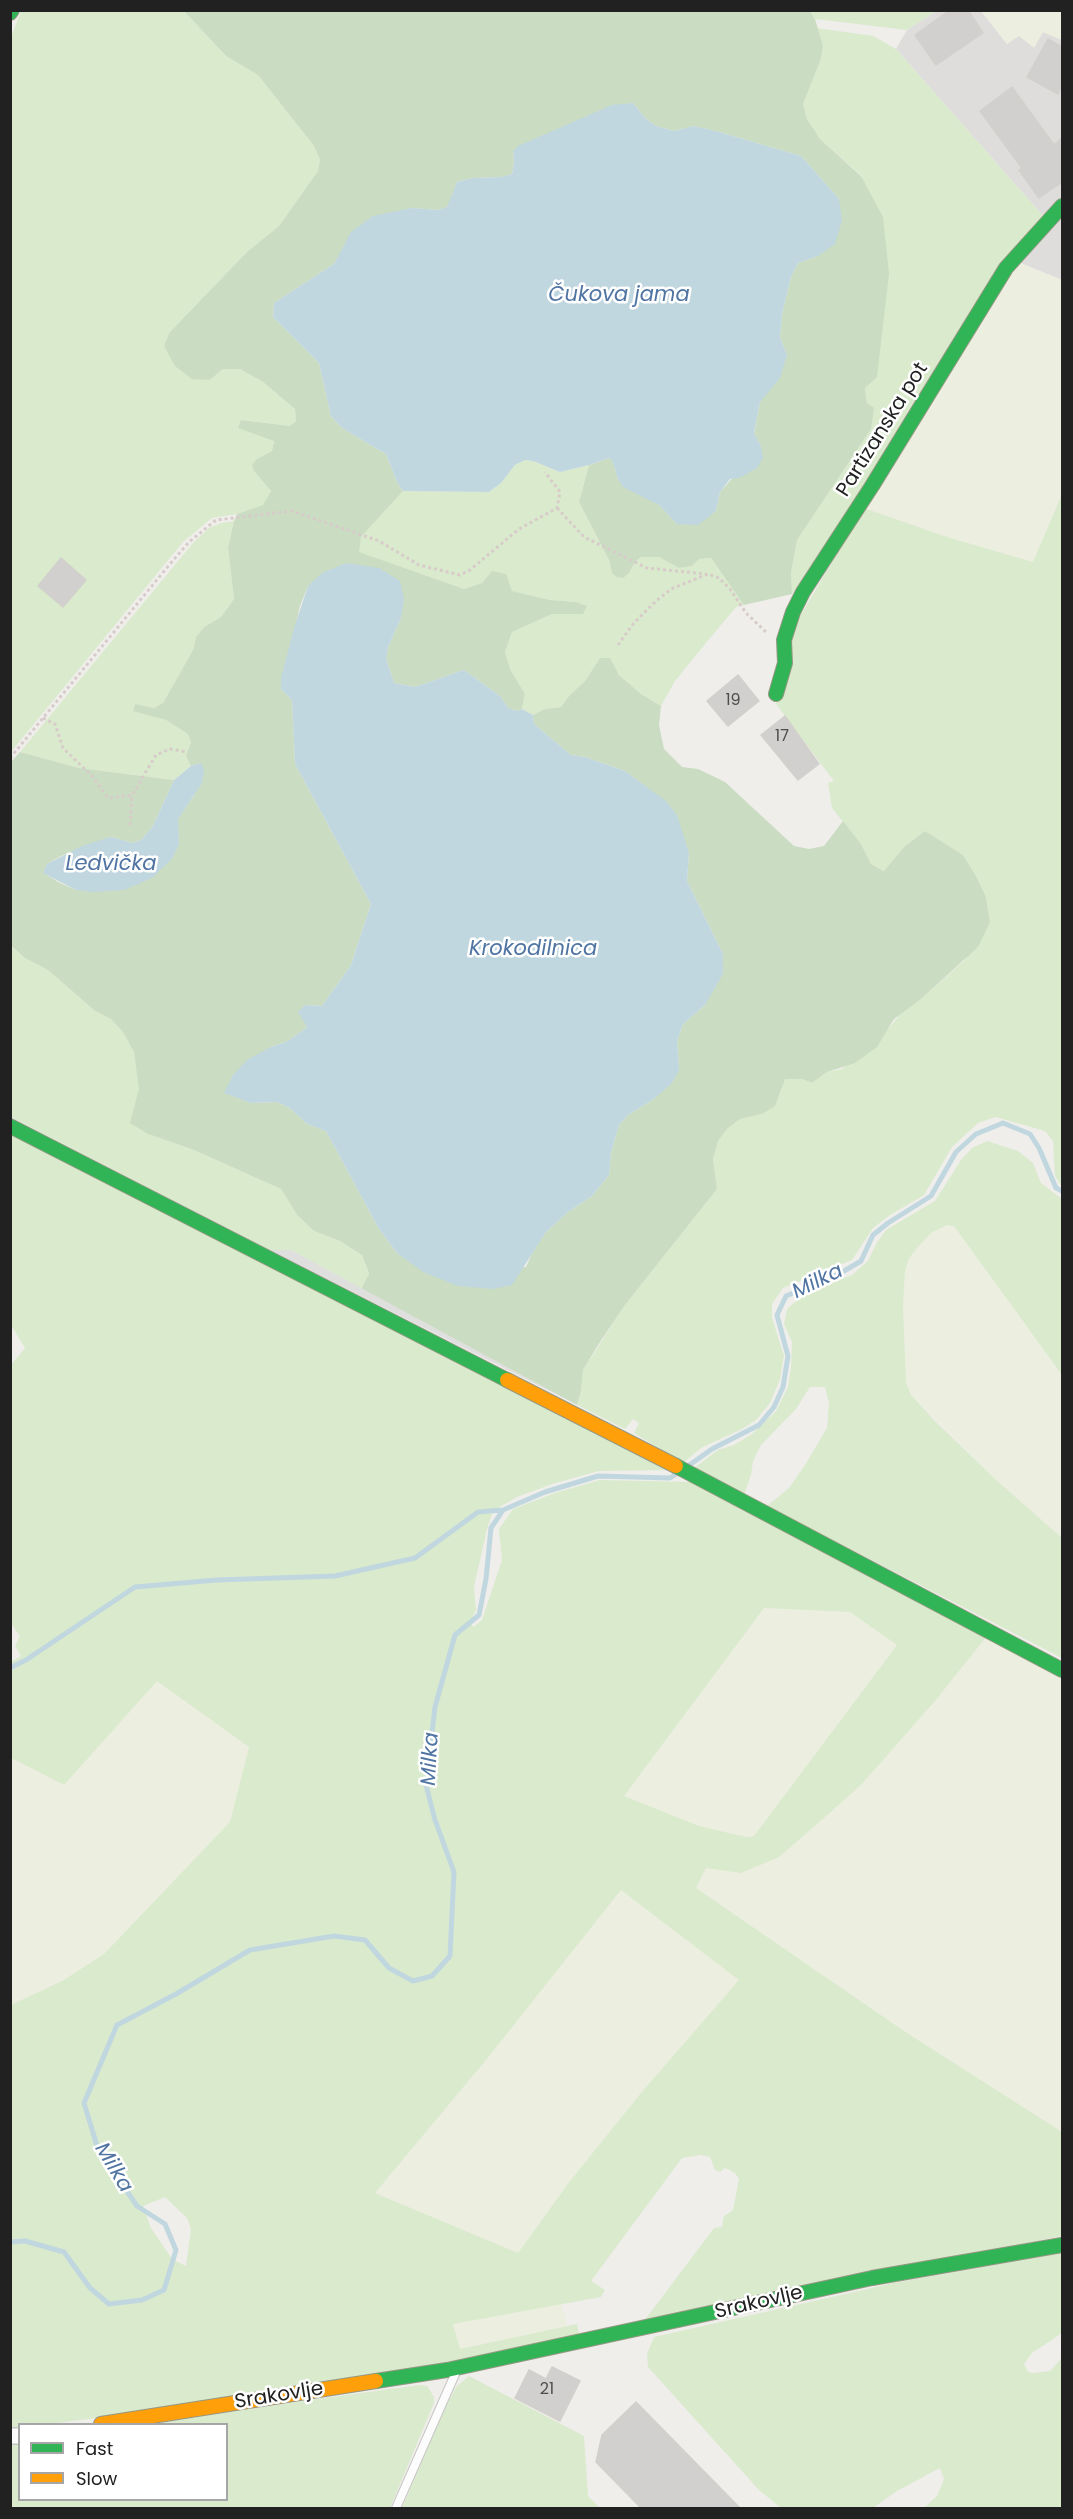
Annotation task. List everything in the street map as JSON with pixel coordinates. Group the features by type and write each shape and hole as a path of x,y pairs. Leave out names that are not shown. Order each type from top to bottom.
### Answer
{"street":[{"name":"Partizanska pot","path":"776,694 785,663 784,640 793,612 803,592 872,486 1006,268 1062,206"},
{"path":"10,1126 696,1476 1062,1670"},
{"name":"Srakovlje","path":"107,2423 458,2368 872,2278 1062,2245"}],"lane":[{"path":"396,2508 458,2368"}],"path":[{"path":"544,472 560,492 557,508"},
{"path":"557,508 584,537 647,568 708,574 719,578 761,630 784,640"},
{"path":"10,758 189,542 216,520 292,511 379,541 419,565 460,574 477,565 519,529 557,508"},
{"path":"618,645 633,624 656,601 671,590 708,574"},
{"path":"43,718 55,724 63,748 93,777 108,798 132,795"},
{"path":"130,825 132,795 156,755 170,749 188,752"}],"shaded area":[{"path":"936,11 981,11 1007,44 1019,35 1043,32 1062,40 1062,280 1018,262 1044,217 896,49 907,30"},
{"path":"987,11 1062,11 1062,40 1043,32 1034,48 1019,36 1007,44 983,13"},
{"path":"1018,262 1062,280 1062,494 1033,562 947,537 864,508"},
{"path":"947,1225 954,1226 1062,1375 1062,1538 995,1479 911,1395 906,1382 903,1305 905,1272 909,1258 918,1247 931,1233"},
{"path":"270,1250 291,1250 577,1405"},
{"path":"764,1608 850,1612 897,1645 754,1836 746,1837 699,1826 624,1796"},
{"path":"987,1636 1062,1675 1062,2132 904,2031 696,1888 706,1868 779,1857 861,1785 935,1701"},
{"path":"157,1680 249,1746 230,1822 104,1954 64,1980 11,2005 10,1758 64,1785"},
{"path":"621,1890 740,1980 641,2093 570,2181 518,2253 375,2193 486,2060"},
{"path":"562,2304 567,2326 460,2349 453,2323"}],"green space":[{"path":"21,11 184,11 226,56 258,75 314,146 320,160 318,171 279,226 247,252 169,333 164,346 210,380 223,369 240,369 263,382 295,409 296,421 290,426 242,420 238,428 274,440 272,451 257,459 254,471 271,491 264,505 237,514 212,518 183,542 11,752 10,40"},
{"path":"184,11 810,11 815,19 823,46 821,59 803,104 807,119 820,139 861,176 883,217 889,274 877,377 865,388 867,403 874,408 871,429 797,540 791,573 792,594 744,605 711,558 699,559 692,566 679,568 659,557 641,557 623,578 617,577 612,573 609,560 579,502 589,465 609,458 612,459 618,479 659,505 677,524 716,511 720,492 761,446 754,434 760,402 787,355 780,337 782,314 791,277 798,263 818,256 839,199 801,156 694,126 674,131 656,126 645,118 633,103 513,151 512,174 457,182 448,207 438,210 411,208 342,251 334,264 274,303 273,317 319,363 331,416 342,428 386,454 403,491 361,537 359,552 464,589 482,583 492,571 506,574 512,591 587,606 583,614 552,614 512,632 505,652 510,669 525,694 522,709 518,711 508,708 500,696 464,670 415,687 394,683 386,659 388,647 401,618 308,586 300,606 281,689 292,700 295,764 371,904 351,965 322,1006 305,1005 307,1027 288,1041 271,1047 225,1093 251,1103 277,1102 290,1108 307,1124 326,1131 379,1229 397,1253 526,1267 535,1246 546,1232 568,1212 592,1196 609,1175 611,1152 619,1125 628,1115 654,1099 679,1070 677,1041 683,1024 705,1005 723,954 687,881 689,853 642,785 625,771 585,757 571,755 534,724 533,715 545,709 561,707 585,681 600,658 610,658 619,675 641,694 661,706 659,725 664,749 682,767 698,769 725,782 794,846 809,849 824,846 843,821 861,844 871,864 884,871 905,846 925,831 963,855 986,897 990,922 978,947 921,999 894,1019 877,1047 855,1063 827,1072 812,1083 802,1079 785,1079 775,1106 762,1114 740,1119 727,1129 718,1141 713,1159 717,1189 625,1305 598,1345 583,1370 577,1405 361,1289 369,1274 362,1255 340,1241 314,1231 297,1215 281,1189 194,1150 148,1134 130,1123 139,1089 134,1052 123,1032 111,1019 95,1011 48,970 25,958 11,946 10,763 20,752 79,768 174,780 153,826 141,840 133,843 111,837 61,856 47,864 44,873 58,882 76,890 179,844 177,819 195,794 201,763 191,766 186,756 191,742 188,734 166,720 133,711 135,704 154,708 163,703 193,650 196,637 204,627 221,617 234,599 228,548 234,521 237,514 263,505 271,491 254,471 252,465 257,459 272,451 274,441 238,428 241,420 290,426 296,421 295,409 263,382 240,369 223,369 210,380 192,379 175,366 164,346 169,333 247,252 279,226 318,171 320,160 314,146 258,75 226,56"},
{"path":"810,11 936,11 907,30 815,19"},
{"path":"817,28 873,36 896,49 1044,217 792,594 791,573 797,540 871,429 865,388 862,176 820,139 807,119 803,104 821,59 823,46"},
{"path":"525,460 560,472 589,465 579,502 609,560 612,573 629,573 641,557 659,557 679,568 692,566 699,559 711,558 744,605 736,607 706,643 675,681 661,706 641,694 619,675 610,658 600,658 585,681 561,707 545,709 533,715 522,709 525,694 510,669 505,652 512,632 552,614 568,613 576,602 550,600 512,591 492,572 482,583 464,589 358,552 361,537 403,491 489,492 501,483 515,465"},
{"path":"1062,494 1062,1187 1055,1176 1053,1141 1045,1131 996,1117 978,1123 952,1147 924,1195 873,1228 852,1260 783,1288 772,1304 772,1318 784,1356 780,1379 770,1403 756,1420 701,1448 683,1463 634,1433 639,1423 633,1419 625,1429 577,1405 583,1370 625,1305 717,1189 713,1159 718,1141 727,1129 740,1119 762,1114 779,1096 785,1078 802,1079 812,1083 827,1072 842,1069 890,1027 902,1012 921,999 964,961 990,922 986,897 963,855 925,831 905,846 885,871 871,864 861,844 832,808 828,783 834,781 776,704 796,623 864,508 947,537 1033,562"},
{"path":"234,521 228,548 234,599 221,617 204,627 196,637 193,650 163,703 154,708 135,704 133,710 166,720 188,734 191,742 186,756 191,766 174,780 79,768 20,752 193,543 209,528"},
{"path":"10,946 25,958 48,970 95,1011 111,1019 123,1032 134,1052 148,1134 194,1150 281,1189 297,1215 314,1231 340,1241 362,1255 369,1275 361,1289 291,1250 270,1250 11,1117"},
{"path":"11,1134 669,1470 599,1471 552,1484 517,1497 493,1511 474,1587 476,1610 471,1621 473,1627 482,1620 502,1560 499,1529 513,1509 555,1493 600,1480 694,1482 987,1636 935,1701 861,1785 779,1857 741,1873 706,1868 696,1888 904,2031 1062,2132 1062,2236 644,2321 714,2228 722,2227 724,2216 733,2210 739,2179 735,2173 725,2168 720,2172 715,2170 710,2157 701,2155 682,2158 591,2281 605,2290 601,2297 453,2324 460,2349 577,2324 579,2334 449,2362 121,2415 56,2423 18,2423 18,2428 11,2428 11,2005 64,1980 104,1954 230,1822 249,1747 157,1681 64,1785 11,1758 11,1662 21,1656 15,1646 20,1636 10,1622 10,1366 25,1348 11,1325","holes":["764,1608 850,1612 897,1645 754,1836 746,1837 699,1826 624,1796","621,1890 739,1980 641,2093 570,2181 518,2253 375,2193 486,2060","165,2197 187,2218 191,2229 186,2266 172,2259 151,2228 143,2206"]},
{"path":"987,1141 1018,1151 1033,1163 1041,1183 1062,1199 1062,1375 954,1226 947,1225 931,1233 918,1247 909,1258 905,1272 903,1305 906,1382 911,1395 935,1421 995,1479 1062,1538 1062,1658 767,1506 789,1488 827,1428 829,1403 825,1387 810,1387 796,1409 761,1445 753,1461 744,1495 694,1468 718,1450 734,1445 752,1434 776,1411 788,1387 791,1368 792,1342 784,1324 787,1309 809,1290 852,1275 868,1261 886,1230 935,1201 961,1160 972,1148"},
{"path":"1062,2253 1062,2333 1032,2353 1024,2364 1028,2372 1050,2371 1062,2358 1062,2508 924,2508 937,2496 944,2479 940,2468 897,2491 873,2508 781,2508 759,2490 648,2367 647,2354 654,2337 894,2283"},
{"path":"469,2376 584,2436 588,2496 600,2508 402,2508 442,2414 456,2387"},
{"path":"419,2385 427,2386 434,2397 434,2403 390,2508 11,2508 10,2443 18,2443 18,2501 228,2501 228,2423 160,2423"}],"water":[{"name":"Čukova jama","path":"633,103 645,118 656,126 674,131 694,126 801,156 839,199 842,220 835,244 818,256 798,263 791,277 782,314 780,337 787,355 780,378 760,402 754,433 761,446 763,458 757,468 739,478 730,479 720,492 716,511 698,525 677,524 659,505 623,487 612,460 609,458 560,472 525,460 515,465 501,483 489,492 403,491 386,454 342,428 331,416 319,363 273,317 274,303 334,264 351,232 373,216 411,208 438,210 447,207 457,182 512,174 513,151 518,146 612,105"},
{"name":"Krokodilnica","path":"346,563 379,568 400,581 404,599 401,618 388,647 386,659 394,683 415,687 464,670 500,696 508,708 518,711 522,709 533,715 534,724 571,755 585,757 625,771 666,801 677,815 689,853 687,881 723,954 723,974 705,1005 683,1024 677,1041 679,1070 672,1083 654,1099 628,1115 619,1125 611,1152 609,1175 592,1196 568,1212 546,1232 512,1285 493,1289 458,1286 423,1272 397,1253 379,1229 326,1131 307,1124 290,1108 277,1102 251,1103 224,1093 233,1075 247,1060 288,1041 307,1027 298,1012 305,1005 322,1006 351,965 371,904 295,764 292,700 281,689 281,678 294,628 308,586 322,573"},
{"name":"Ledvička","path":"201,763 204,770 202,783 178,819 179,844 172,859 152,878 124,890 92,892 76,890 43,873 47,864 82,846 111,837 133,843 141,840 153,826 174,780 191,766"}],"building":[{"path":"950,10 968,10 983,33 936,65 915,35"},
{"path":"1048,39 1062,47 1062,85 1058,94 1027,77"},
{"path":"1012,87 1054,145 1062,138 1062,182 1039,198 1019,170 1022,168 980,111"},
{"path":"61,558 86,580 63,607 38,586"},
{"path":"738,675 759,701 728,726 707,701"},
{"path":"785,716 819,764 798,780 761,735"},
{"path":"552,2367 580,2381 560,2421 515,2398 529,2370 546,2379"},
{"path":"636,2402 740,2508 641,2508 596,2462 602,2435"}],"waterway":[{"name":"Milka","path":"688,1466 712,1449 759,1425 774,1407 783,1387 788,1356 777,1315 786,1296 839,1274 861,1261 873,1235 931,1196 956,1152 976,1134 1003,1123 1030,1134 1039,1148 1056,1188 1062,1191"},
{"name":"Milka","path":"10,2242 25,2241 64,2252 90,2288 109,2304 142,2300 164,2290 176,2250 165,2224 137,2206 98,2149 84,2103 117,2025 176,1994 250,1950 334,1936 365,1940 389,1968 413,1981 432,1976 450,1956 454,1872 435,1820 426,1785 435,1707 455,1635 479,1615 486,1579 491,1528 503,1510 545,1492 598,1476 670,1478 678,1473"},
{"path":"10,1668 26,1660 135,1587 217,1580 335,1576 415,1558 478,1512 503,1510"}],"traffic: fast":[{"path":"776,694 785,663 784,640 793,612 803,592 872,486 1006,268 1062,206"},
{"path":"10,1126 507,1380"},
{"path":"676,1466 1062,1670"},
{"path":"376,2381 447,2370 872,2278 1062,2245"}],"traffic: slow":[{"path":"507,1380 676,1466"},
{"path":"107,2423 376,2381"}]}
